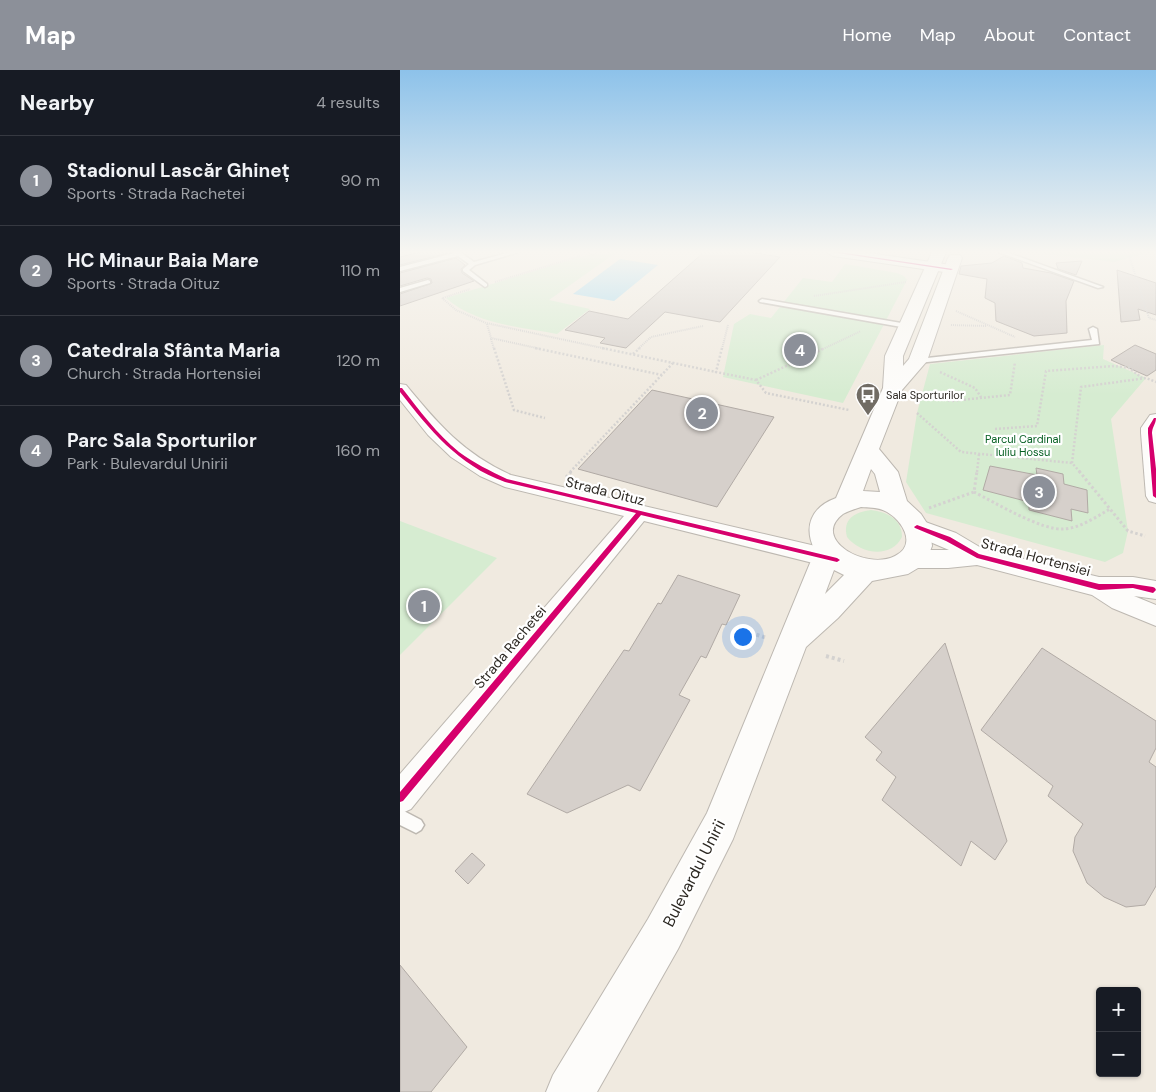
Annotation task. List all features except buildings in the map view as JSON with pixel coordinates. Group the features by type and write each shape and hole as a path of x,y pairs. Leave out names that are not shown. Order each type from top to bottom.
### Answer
{"main road":[{"path":"847,501 893,388 894,356 918,300"},
{"path":"893,388 918,361 939,300"},
{"path":"868,450 886,472 896,506"},
{"path":"871,499 896,506 912,519 920,519 919,547 911,559 891,570 865,571 853,568 828,550 821,523 836,506 847,501 871,499"},
{"name":"Bulevardul Unirii","path":"570,1092 663,934 720,826 780,640 828,550"},
{"name":"Bulevardul Unirii","path":"780,640 828,610 865,571"}],"street":[{"name":"Strada Oituz","path":"400,389 434,431 462,458 481,470 505,480 769,543 828,550"},
{"path":"1156,419 1150,428 1156,496"},
{"name":"Strada Rachetei","path":"400,798 640,512"},
{"name":"Strada Hortensiei","path":"920,519 948,540 977,556 1099,587 1128,586 1155,590"},
{"name":"Strada Hortensiei","path":"911,559 948,560 977,556"},
{"name":"Strada Hortensiei","path":"1099,587 1120,601 1156,615"},
{"path":"1155,590 1150,595 1149,601 1156,615"}],"lane":[{"path":"766,302 907,326"},
{"path":"918,361 1017,352 1096,342 1093,329"},
{"path":"400,817 416,826"}],"path":[{"path":"444,300 456,310 486,323 756,380 882,322"},
{"path":"766,302 782,300"},
{"path":"1143,300 1149,318 1156,320"},
{"path":"925,394 951,401 1010,395 1017,352 1016,337 956,311"},
{"path":"486,323 514,410 545,418"},
{"path":"716,372 728,324"},
{"path":"951,325 990,326"},
{"path":"633,354 651,336 703,326"},
{"path":"491,338 662,375"},
{"path":"554,491 673,362"},
{"path":"995,429 1037,426 1046,371 1114,366 1128,368 1142,379"},
{"path":"935,370 975,388 982,398"},
{"path":"1072,463 1081,387 1142,379 1156,382"},
{"path":"756,380 766,393 849,410"},
{"path":"917,412 962,452 1072,463 1128,531 1145,536"},
{"path":"974,492 979,454"},
{"path":"974,492 1007,510 1061,529 1084,523 1110,509"},
{"path":"920,519 974,492"},
{"path":"745,631 780,640"},
{"path":"826,656 844,661"}],"green space":[{"path":"448,300 549,300 590,309 557,334 498,323 470,314"},
{"path":"786,300 897,300 843,403 723,377 734,324 750,314 771,318"},
{"name":"Parcul Cardinal Iuliu Hossu","path":"1104,345 1103,359 1146,378 1111,419 1128,531 1123,553 1105,562 926,513 906,482 917,413 930,364"},
{"path":"871,510 888,515 899,525 902,537 891,549 875,552 867,550 853,543 847,537 846,525 848,521 855,515"},
{"path":"400,521 497,558 400,655"}],"cycle path":[{"path":"400,389 434,431 458,453 471,463 505,480 837,560"},
{"path":"1156,419 1150,428 1156,496"},
{"path":"400,798 640,512"},
{"path":"917,527 948,539 977,556 1099,587 1133,586 1153,590"}],"place":[{"name":"Parc Sala Sporturilor","path":"800,350"},
{"name":"HC Minaur Baia Mare","path":"702,413"},
{"name":"Sala Sporturilor","path":"868,416"},
{"name":"Catedrala Sfânta Maria","path":"1039,492"},
{"name":"Stadionul Lascăr Ghineț","path":"424,606"}]}
